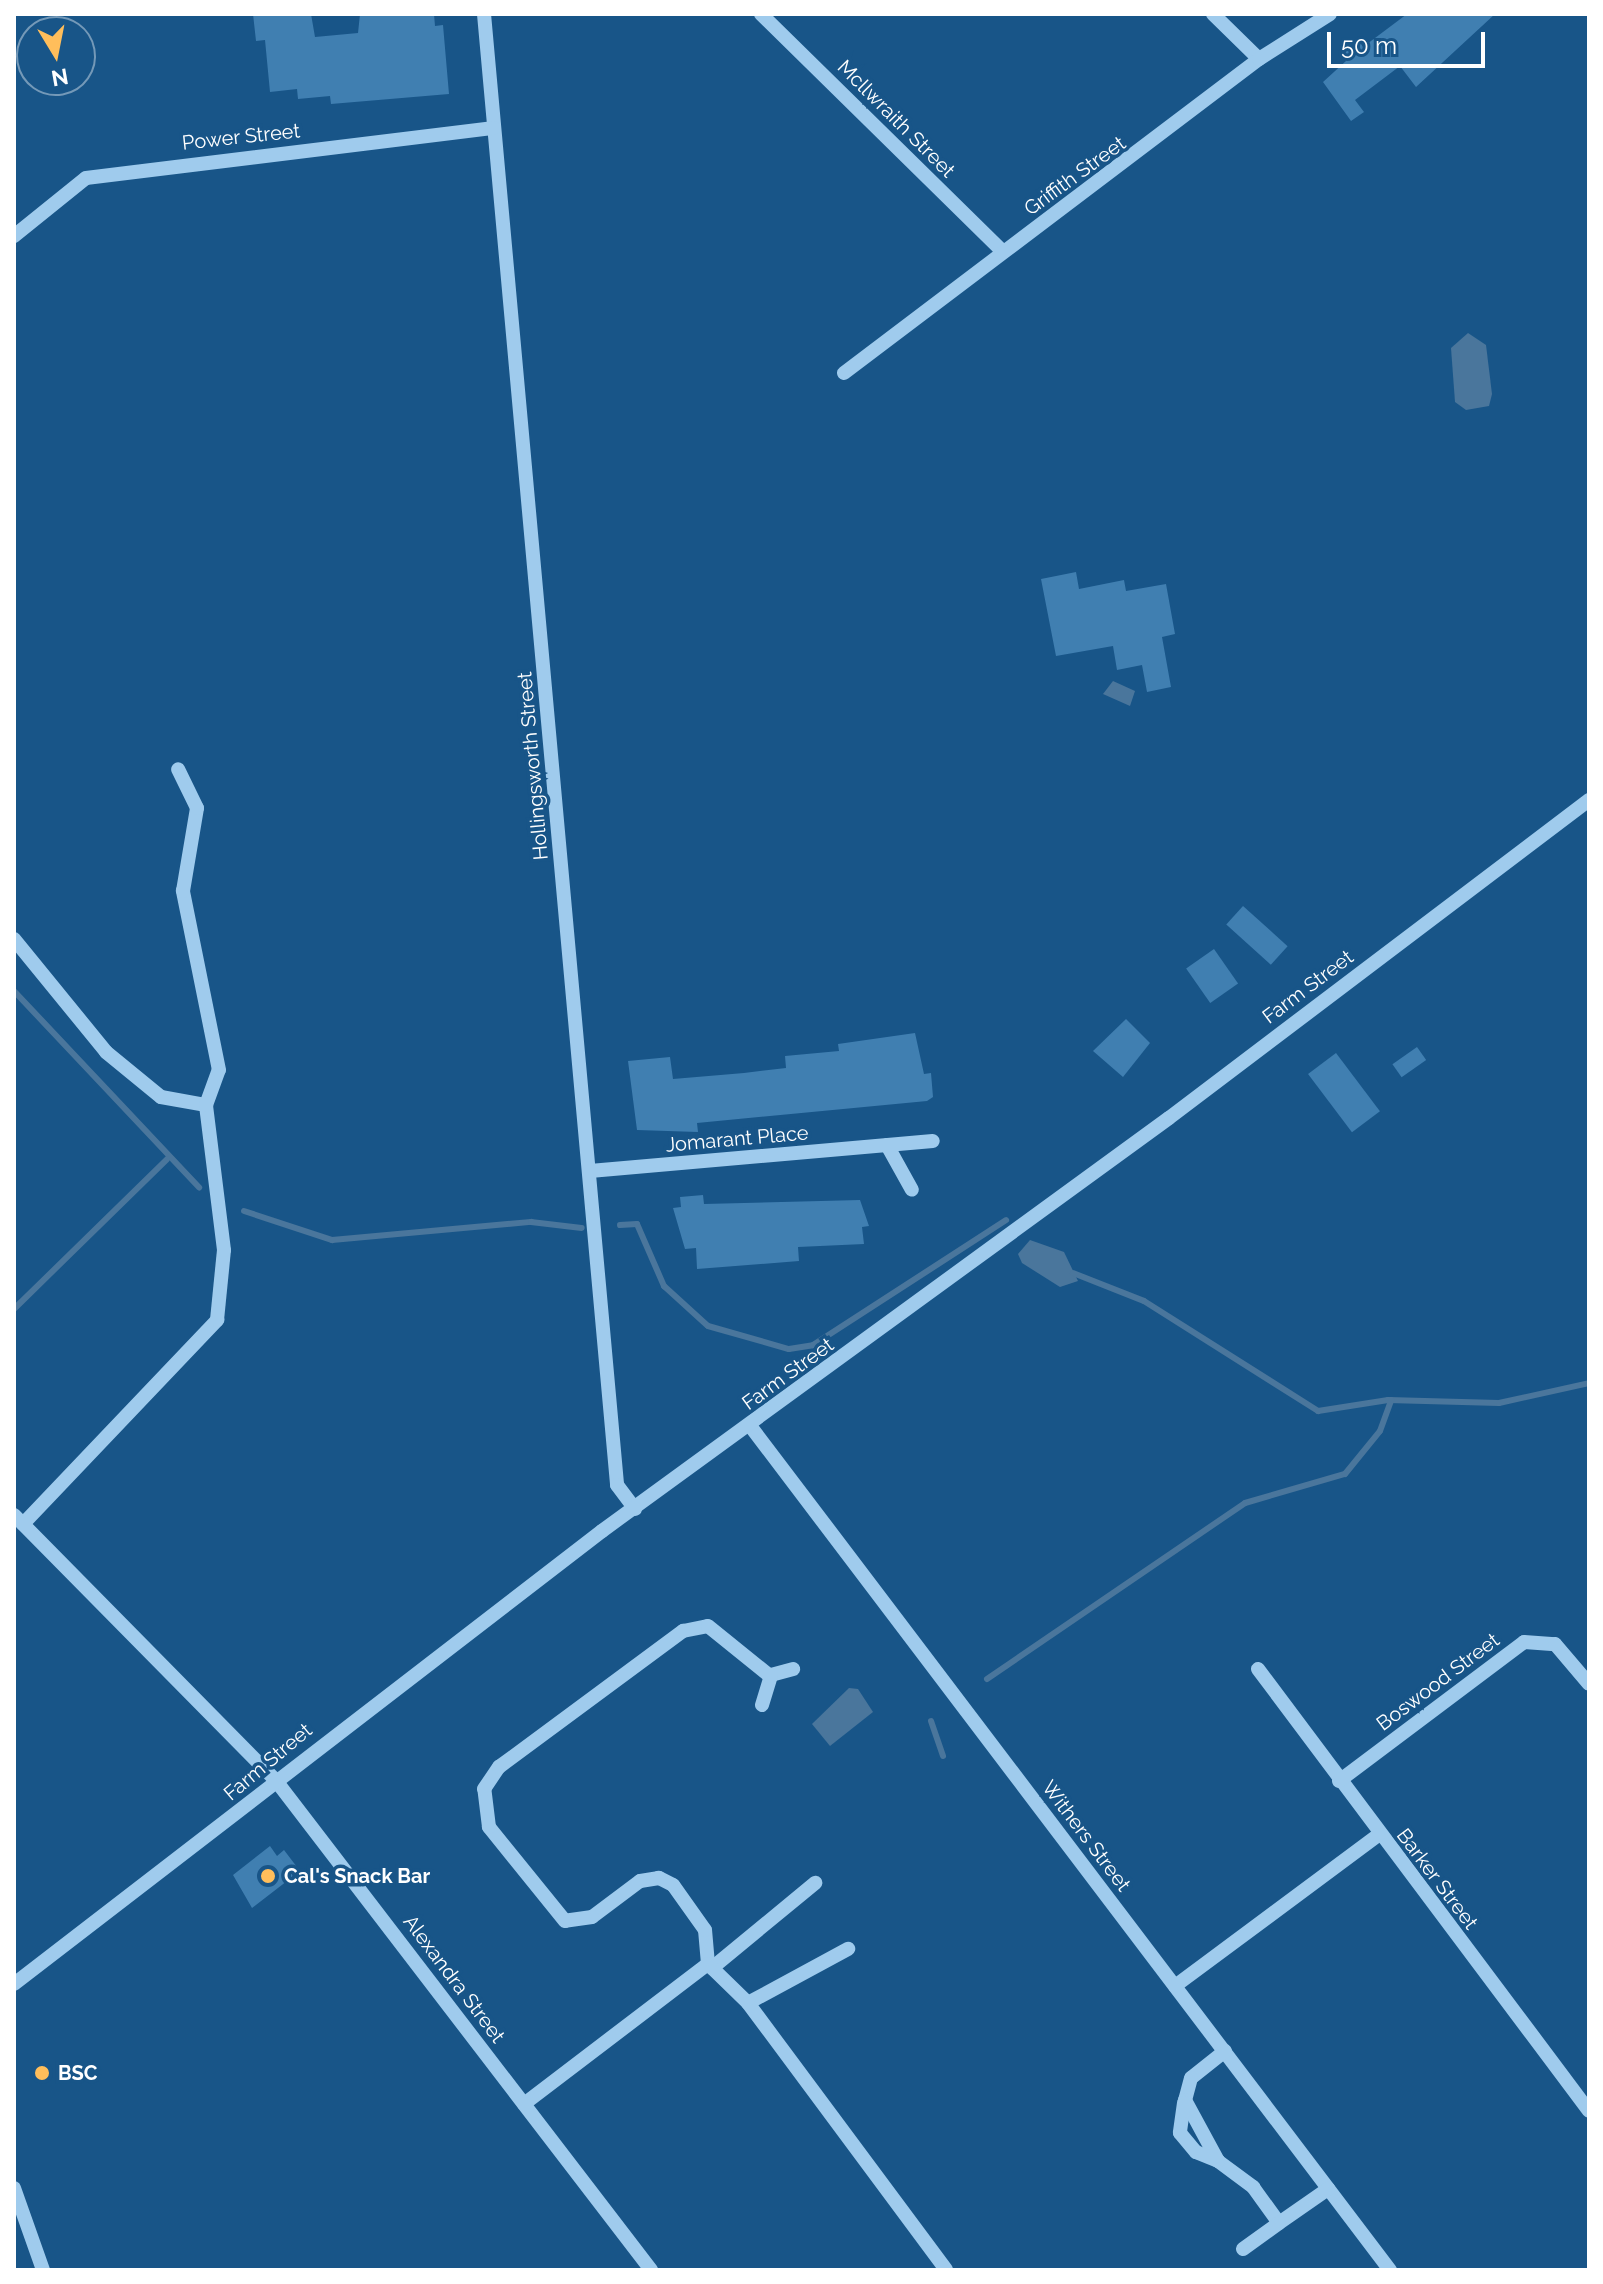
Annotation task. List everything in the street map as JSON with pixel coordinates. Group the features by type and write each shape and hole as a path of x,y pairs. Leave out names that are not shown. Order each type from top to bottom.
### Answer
{"street":[{"name":"Hollingsworth Street","path":"484,14 617,1485 635,1509"},
{"name":"Mcllwraith Street","path":"762,14 1003,252"},
{"path":"1213,14 1259,59"},
{"name":"Griffith Street","path":"844,373 1259,59 1330,14"},
{"name":"Power Street","path":"14,236 69,185 123,170 494,128"},
{"path":"19,1520 217,1320 224,1250 206,1105 219,1070 183,891 197,808 178,769"},
{"name":"Farm Street","path":"14,1984 635,1509 751,1427 1589,800"},
{"path":"14,939 106,1052 161,1097 206,1105"},
{"name":"Jomarant Place","path":"590,1171 933,1141"},
{"path":"887,1145 912,1190"},
{"name":"Withers Street","path":"751,1427 1390,2270"},
{"name":"Alexandra Street","path":"19,1520 277,1782 651,2270"},
{"path":"770,1676 708,1626 683,1631 499,1767 484,1789 489,1827 565,1921 592,1917 640,1881 659,1878 673,1885 705,1930 710,1966 748,2003 946,2270"},
{"name":"Boswood Street","path":"1339,1781 1524,1642 1541,1639 1566,1653 1589,1684"},
{"path":"770,1676 793,1669"},
{"name":"Barker Street","path":"1258,1669 1378,1835 1589,2111"},
{"path":"762,1705 770,1676"},
{"path":"1175,1986 1378,1835"},
{"path":"524,2104 710,1966 815,1883"},
{"path":"748,2003 848,1949"},
{"path":"1225,2051 1191,2078 1185,2100 1218,2161 1253,2187 1279,2223"},
{"path":"14,2188 43,2270"},
{"path":"1243,2249 1328,2189"}],"water":[{"path":"1468,333 1486,345 1492,394 1489,406 1466,410 1455,402 1451,348"},
{"path":"1113,681 1135,691 1130,706 1103,694"},
{"path":"1030,1240 1064,1252 1078,1281 1060,1287 1022,1263 1018,1254"},
{"path":"849,1688 858,1689 873,1712 830,1746 812,1724"}],"building":[{"path":"253,14 311,14 315,37 358,33 360,14 434,14 435,26 443,25 449,94 331,104 330,96 298,99 297,89 270,92 265,40 256,41"},
{"path":"1407,14 1495,14 1416,87 1400,66 1355,100 1364,112 1351,121 1323,82 1346,61 1341,54 1359,41 1363,47"},
{"path":"1076,572 1079,589 1124,580 1126,591 1166,584 1175,634 1162,637 1171,687 1147,692 1142,665 1117,670 1113,646 1056,656 1041,579"},
{"path":"1243,906 1288,946 1271,965 1226,925"},
{"path":"1214,949 1238,983 1210,1003 1186,969"},
{"path":"1126,1019 1150,1043 1123,1077 1093,1051"},
{"path":"915,1033 924,1074 931,1073 933,1097 927,1101 697,1123 698,1132 637,1130 628,1061 670,1057 673,1079 744,1073 786,1068 785,1056 839,1051 838,1044"},
{"path":"1417,1047 1426,1060 1402,1077 1392,1064"},
{"path":"1336,1053 1380,1111 1352,1132 1308,1074"},
{"path":"703,1195 704,1204 860,1200 869,1226 862,1227 864,1244 798,1247 799,1261 697,1269 696,1248 685,1249 673,1208 681,1207 680,1197"},
{"path":"270,1846 277,1856 284,1850 300,1871 252,1908 233,1875"}],"waterway":[{"path":"14,991 199,1187"},
{"path":"14,1309 167,1159"},
{"path":"244,1211 332,1240 531,1222 582,1228"},
{"path":"620,1225 637,1224 664,1286 708,1326 789,1349 813,1345 1006,1220"},
{"path":"1073,1273 1144,1301 1318,1411 1388,1400 1499,1403 1589,1383"},
{"path":"987,1679 1245,1503 1345,1474 1380,1431 1391,1400"},
{"path":"931,1721 943,1756"}],"place":[{"name":"Cal's Snack Bar","path":"268,1876"},
{"name":"BSC","path":"42,2073"}]}
